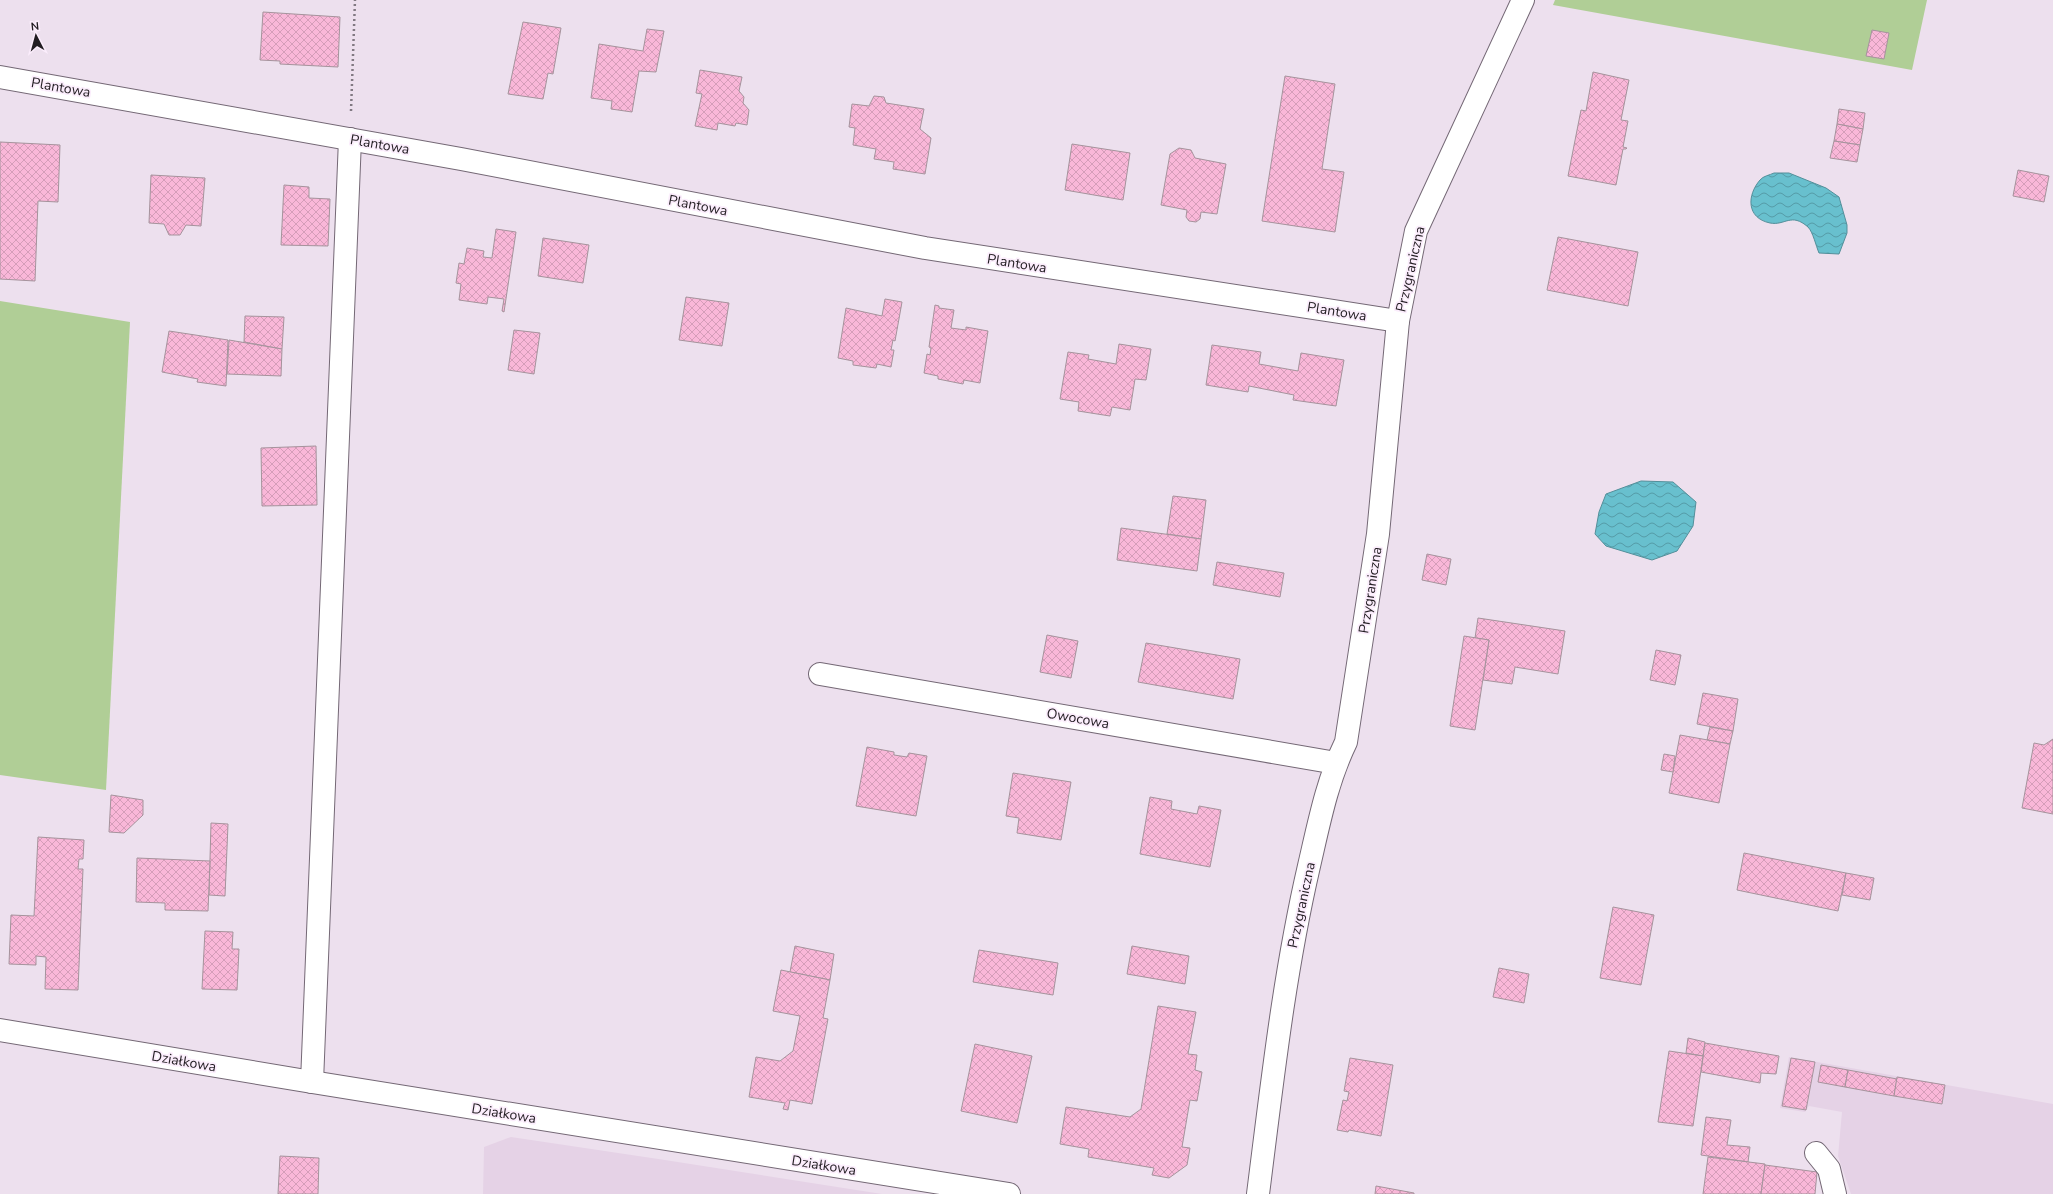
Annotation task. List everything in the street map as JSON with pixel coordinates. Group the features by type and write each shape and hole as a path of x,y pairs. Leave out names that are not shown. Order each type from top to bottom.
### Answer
{"street":[{"name":"Przygraniczna","path":"1258,1194 1284,998 1298,913 1325,796 1336,763 1346,742 1378,534 1398,321 1416,231 1523,0"},
{"name":"Plantowa","path":"0,76 350,139 925,248 1398,321"},
{"path":"312,1082 350,139"},
{"name":"Owocowa","path":"820,674 1336,763"},
{"name":"Działkowa","path":"0,1030 312,1082 1008,1194"},
{"path":"1816,1153 1829,1169 1835,1194"}],"path":[{"path":"350,139 355,0"}],"shaded area":[{"path":"1789,1057 2053,1104 2053,1194 1851,1194 1838,1156 1842,1112 1809,1106 1805,1112 1780,1108"},
{"path":"511,1137 882,1194 483,1194 484,1147"}],"green space":[{"path":"1555,0 1927,0 1912,70 1553,5"},
{"path":"0,301 130,322 106,790 0,775"}],"water":[{"path":"1774,173 1789,173 1826,188 1839,197 1847,225 1847,233 1839,254 1819,253 1810,229 1797,220 1770,223 1756,216 1751,205 1753,192 1761,179"},
{"path":"1641,481 1673,482 1696,502 1693,526 1677,551 1652,560 1606,546 1595,534 1599,512 1606,494"}],"building":[{"path":"263,12 340,17 338,67 280,64 280,61 260,60"},
{"path":"523,22 561,28 553,74 548,73 543,99 508,94"},
{"path":"647,29 664,31 656,72 639,71 632,112 611,109 612,101 591,98 599,44 643,51"},
{"path":"1872,30 1889,33 1884,59 1866,56"},
{"path":"700,70 742,77 739,91 744,97 743,103 749,110 747,125 736,123 735,126 718,123 717,130 695,126 702,94 696,93"},
{"path":"1593,72 1629,80 1621,120 1628,121 1623,147 1627,148 1623,149 1616,185 1568,176 1581,110 1586,111"},
{"path":"1285,76 1335,84 1322,169 1344,172 1335,232 1262,221"},
{"path":"874,96 884,97 886,103 924,109 920,129 931,138 925,174 893,169 894,162 874,159 876,149 853,145 855,128 849,127 852,104 869,106"},
{"path":"1839,109 1865,113 1863,129 1837,124"},
{"path":"1837,124 1863,129 1860,145 1834,141"},
{"path":"1834,141 1860,145 1857,162 1830,158"},
{"path":"0,142 60,145 58,202 38,201 35,281 0,279"},
{"path":"1072,144 1130,153 1123,200 1065,190"},
{"path":"1179,148 1191,150 1195,158 1226,164 1217,214 1201,212 1200,219 1196,222 1189,221 1186,217 1187,210 1161,205 1170,154"},
{"path":"2018,170 2049,176 2044,202 2013,196"},
{"path":"151,175 205,178 201,226 186,225 180,235 169,235 164,224 149,223"},
{"path":"284,185 309,187 309,198 330,199 328,246 281,245"},
{"path":"496,229 516,232 504,312 502,311 504,299 488,297 487,304 459,300 461,284 456,283 459,263 464,264 467,248 484,251 483,257 492,258"},
{"path":"1558,237 1638,252 1628,306 1547,290"},
{"path":"543,238 589,245 583,283 538,276"},
{"path":"686,297 729,303 722,346 679,340"},
{"path":"885,299 902,302 895,341 893,340 891,350 894,350 891,367 877,364 876,368 853,365 853,361 838,358 846,308 882,316"},
{"path":"935,305 939,306 939,308 954,310 951,328 966,330 966,327 988,331 980,383 964,380 963,384 938,379 938,376 924,373 927,354 930,355 931,348 929,347"},
{"path":"245,316 284,317 282,349 244,342"},
{"path":"514,330 540,333 534,374 508,370"},
{"path":"169,331 228,340 226,386 197,382 198,379 162,372"},
{"path":"229,340 282,349 281,376 227,374"},
{"path":"1119,344 1151,349 1146,380 1135,379 1130,410 1112,407 1110,416 1078,411 1079,402 1060,399 1068,352 1089,355 1088,359 1116,364"},
{"path":"1212,345 1261,352 1259,364 1298,371 1301,353 1344,360 1336,406 1293,400 1294,395 1249,386 1248,392 1206,385"},
{"path":"316,446 317,505 262,506 261,448"},
{"path":"1173,496 1206,500 1201,539 1167,534"},
{"path":"1121,528 1201,539 1197,571 1117,560"},
{"path":"1427,554 1451,559 1446,585 1422,580"},
{"path":"1217,562 1284,573 1280,597 1213,585"},
{"path":"1478,618 1565,631 1558,674 1515,667 1512,684 1483,680 1489,640 1475,638"},
{"path":"1047,635 1078,641 1071,678 1040,672"},
{"path":"1464,636 1489,640 1475,730 1450,726"},
{"path":"1146,643 1240,659 1233,699 1138,682"},
{"path":"1656,650 1681,655 1675,685 1650,680"},
{"path":"1703,693 1738,699 1733,731 1697,724"},
{"path":"1710,727 1733,731 1730,744 1707,740"},
{"path":"1680,735 1730,744 1719,803 1669,793"},
{"path":"2053,739 2053,814 2022,808 2034,743 2044,745"},
{"path":"867,747 894,752 894,755 907,757 909,753 927,756 916,816 856,806"},
{"path":"1664,754 1675,756 1673,772 1661,770"},
{"path":"1013,773 1071,782 1061,840 1017,833 1019,818 1006,816"},
{"path":"111,795 143,800 143,815 124,833 109,832"},
{"path":"1150,797 1172,801 1171,809 1197,814 1199,806 1221,810 1210,867 1140,854"},
{"path":"211,823 228,824 225,896 209,895"},
{"path":"38,837 84,840 83,859 79,859 78,869 83,869 78,990 45,989 46,957 36,956 36,965 9,964 11,915 34,916"},
{"path":"1744,853 1846,873 1838,911 1737,890"},
{"path":"137,858 210,861 208,911 165,910 165,903 136,902"},
{"path":"1846,873 1874,878 1870,900 1842,895"},
{"path":"1613,907 1654,915 1641,985 1600,978"},
{"path":"205,931 233,932 232,949 239,949 237,990 202,989"},
{"path":"795,946 834,954 830,980 790,972"},
{"path":"1132,946 1189,956 1185,984 1127,974"},
{"path":"979,950 1058,963 1053,995 973,982"},
{"path":"1499,968 1529,974 1524,1003 1493,997"},
{"path":"781,970 830,980 823,1018 828,1019 812,1104 790,1100 788,1110 783,1109 785,1103 749,1097 756,1057 780,1061 793,1051 800,1016 773,1011"},
{"path":"1158,1006 1196,1012 1188,1054 1197,1055 1195,1070 1202,1072 1197,1101 1190,1100 1182,1147 1190,1148 1187,1165 1169,1178 1152,1175 1154,1168 1088,1157 1089,1149 1060,1144 1066,1107 1130,1117 1141,1109"},
{"path":"1688,1038 1705,1042 1703,1056 1686,1053"},
{"path":"1705,1043 1779,1056 1776,1074 1761,1073 1760,1083 1701,1072"},
{"path":"975,1044 1032,1056 1017,1123 961,1111"},
{"path":"1669,1051 1703,1056 1693,1126 1658,1122"},
{"path":"1350,1058 1393,1065 1381,1136 1349,1130 1348,1132 1337,1130 1343,1100 1347,1101 1349,1092 1344,1091"},
{"path":"1791,1058 1815,1062 1806,1110 1782,1106"},
{"path":"1821,1065 1848,1070 1845,1087 1818,1082"},
{"path":"1848,1070 1897,1079 1894,1096 1845,1087"},
{"path":"1897,1077 1945,1085 1942,1104 1894,1096"},
{"path":"1706,1117 1731,1120 1727,1145 1750,1147 1748,1162 1701,1155"},
{"path":"280,1156 319,1158 318,1194 278,1194"},
{"path":"1708,1157 1765,1164 1761,1194 1703,1194"},
{"path":"1765,1165 1817,1172 1815,1194 1761,1194"},
{"path":"1376,1186 1414,1193 1414,1194 1375,1194"}]}
